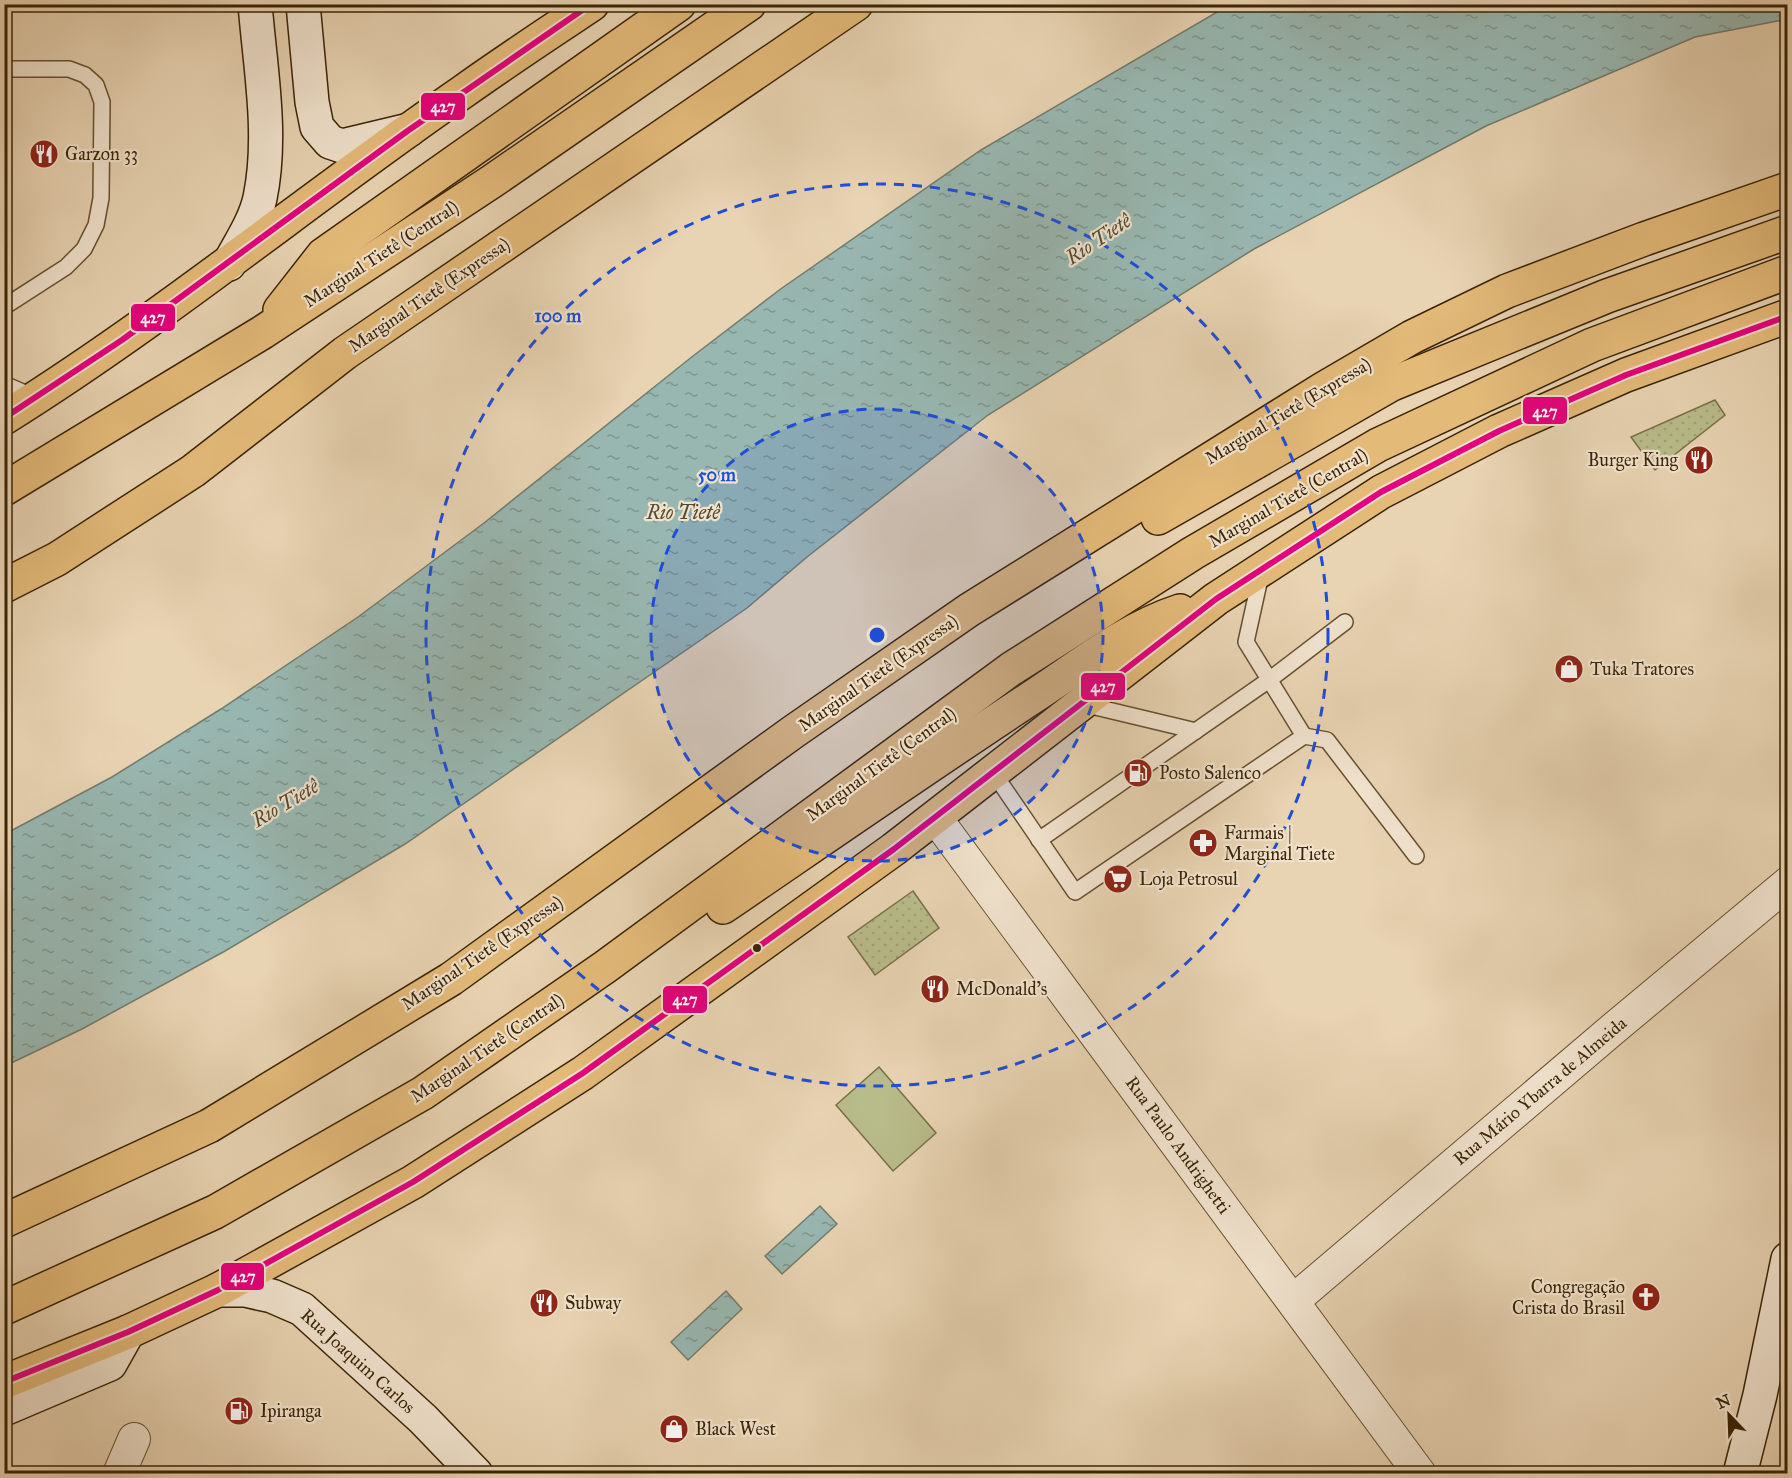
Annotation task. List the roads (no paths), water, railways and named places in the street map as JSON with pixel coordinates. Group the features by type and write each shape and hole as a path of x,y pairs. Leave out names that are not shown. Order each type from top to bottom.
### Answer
{"highway":[{"path":"4,418 37,398 229,264 463,91 592,4"},
{"path":"263,332 323,255 679,4"},
{"name":"Marginal Tietê (Central)","path":"4,489 263,332 491,182 749,4"},
{"name":"Marginal Tietê (Expressa)","path":"4,586 57,559 193,471 345,353 856,4"},
{"name":"Marginal Tietê (Expressa)","path":"4,1221 209,1126 451,979 793,732 969,610 1412,336 1507,291 1644,239 1788,189"},
{"path":"969,610 1038,590 1213,485 1392,384 1607,296 1788,232"},
{"name":"Marginal Tietê (Central)","path":"4,1308 215,1212 423,1093 605,967 1011,669 1204,547 1389,440 1592,345 1788,272"},
{"path":"4,1383 128,1332 218,1290 413,1182 583,1073 754,951 935,817 1216,599 1381,492 1500,431 1626,375 1788,316"},
{"path":"605,967 661,950 982,730 1125,636 1162,617 1216,599"}],"street":[{"path":"229,264 249,227 260,199 263,169 264,108 255,4"},
{"path":"303,4 312,102 317,127 330,142 342,146 410,130"},
{"name":"Rua Paulo Andrighetti","path":"935,817 1420,1473"},
{"name":"Rua Mário Ybarra de Almeida","path":"1293,1301 1788,883"},
{"path":"1740,1473 1760,1395 1788,1259"},
{"name":"Rua Joaquim Carlos","path":"218,1290 245,1290 272,1296 302,1309 423,1419 476,1473"},
{"path":"4,1409 110,1364 128,1332"},
{"path":"118,1473 134,1439"}],"lane":[{"path":"4,69 69,69 85,75 96,85 102,102 101,198 96,225 84,249 66,267 4,307"},
{"path":"4,384 37,398"},
{"path":"1262,568 1246,642 1305,736"},
{"path":"1039,840 1269,680 1345,622"},
{"path":"1080,704 1196,731"},
{"path":"993,772 1075,892 1305,736 1327,740 1416,856"}],"water":[{"name":"Rio Tietê","path":"1787,4 1788,19 1695,37 1486,126 1254,249 988,415 807,557 747,608 405,844 225,951 82,1029 5,1066 5,834 112,777 221,709 358,617 484,523 782,288 981,150 1229,5"},
{"path":"820,1206 837,1224 782,1274 765,1256"},
{"path":"726,1291 742,1309 688,1360 671,1342"}],"place":[{"name":"Garzon 33","path":"44,154"},
{"name":"Burger King","path":"1699,460"},
{"name":"Tuka Tratores","path":"1569,669"},
{"name":"Posto Salenco","path":"1138,773"},
{"name":"Farmais | Marginal Tiete","path":"1203,843"},
{"name":"Loja Petrosul","path":"1118,879"},
{"name":"McDonald's","path":"935,989"},
{"name":"Congregação Crista do Brasil","path":"1646,1297"},
{"name":"Subway","path":"544,1303"},
{"name":"Ipiranga","path":"239,1411"},
{"name":"Black West","path":"674,1429"}]}
